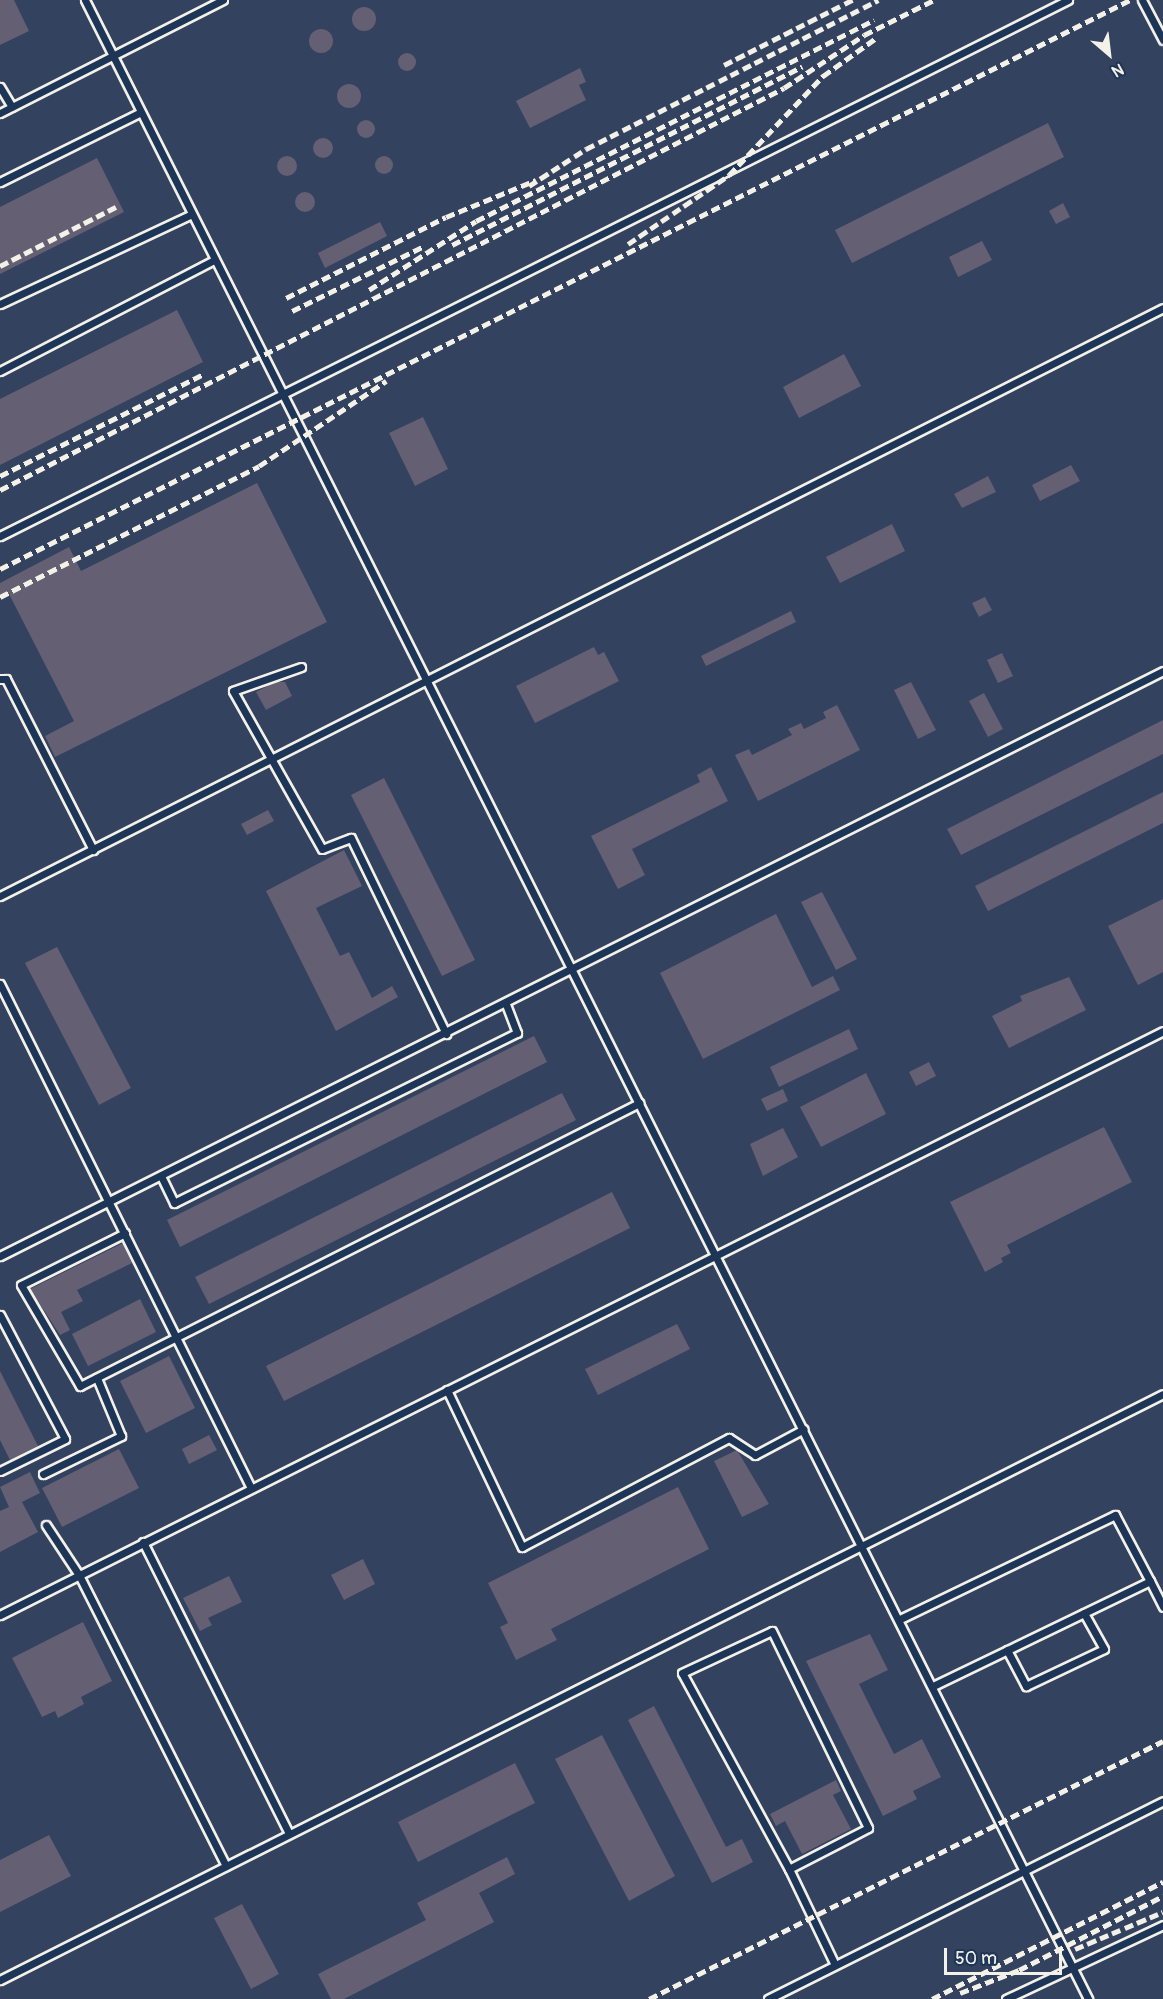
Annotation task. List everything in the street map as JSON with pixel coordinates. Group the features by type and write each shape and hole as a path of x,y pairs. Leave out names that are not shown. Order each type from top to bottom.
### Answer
{"lane":[{"path":"85,0 212,261 863,1544 1088,1999"},
{"path":"0,113 223,0"},
{"path":"0,537 1068,0"},
{"path":"1142,0 1163,40"},
{"path":"0,87 12,107"},
{"path":"0,182 139,113"},
{"path":"0,304 190,215"},
{"path":"0,371 212,261"},
{"path":"0,896 428,683 1163,308"},
{"path":"301,667 232,691 322,849 351,838 446,1034"},
{"path":"0,1257 573,971 1163,670"},
{"path":"0,679 6,679 93,850"},
{"path":"0,984 251,1488"},
{"path":"161,1176 174,1203 517,1033 506,1004"},
{"path":"0,1615 1163,1031"},
{"path":"125,1233 21,1285 80,1386 639,1103"},
{"path":"0,1315 65,1439 0,1471"},
{"path":"44,1474 121,1436 97,1378"},
{"path":"447,1390 522,1547 729,1438 756,1455 804,1429"},
{"path":"0,1980 1163,1394"},
{"path":"900,1619 1115,1515 1163,1607"},
{"path":"46,1525 79,1575 226,1866"},
{"path":"143,1542 289,1834"},
{"path":"933,1686 1150,1581"},
{"path":"1007,1650 1026,1686 1104,1649 1084,1613"},
{"path":"789,1869 868,1828 772,1631 682,1673 789,1869 835,1965"},
{"path":"768,1999 1163,1801"},
{"path":"1006,1999 1163,1925"}],"shaded area":[{"path":"0,0 1163,0 1163,1999 0,1999"}],"building":[{"path":"0,0 14,0 29,31 0,45"},
{"path":"364,7 369,8 375,14 375,24 369,30 364,31 359,30 353,24 352,19 353,14 359,8"},
{"path":"321,29 326,30 332,36 332,46 326,52 321,53 316,52 310,46 309,41 310,36 316,30"},
{"path":"407,53 413,56 416,62 413,68 407,71 401,68 398,62 401,56"},
{"path":"580,68 586,82 579,85 586,100 530,128 516,101"},
{"path":"349,84 354,85 360,91 360,101 354,107 349,108 344,107 338,101 337,96 338,91 344,85"},
{"path":"366,120 372,123 375,129 372,135 366,138 360,135 357,129 360,123"},
{"path":"1048,123 1064,157 852,263 835,230"},
{"path":"323,138 330,141 333,148 330,155 323,158 316,155 313,148 316,141"},
{"path":"287,156 294,159 297,166 294,173 287,176 280,173 277,166 280,159"},
{"path":"384,156 390,159 393,165 390,171 384,174 378,171 375,165 378,159"},
{"path":"97,158 124,212 0,274 0,207"},
{"path":"305,192 312,195 315,202 312,209 305,212 298,209 295,202 298,195"},
{"path":"1063,203 1070,217 1056,224 1049,211"},
{"path":"380,222 387,236 325,268 318,253"},
{"path":"982,241 992,260 958,277 949,257"},
{"path":"177,310 203,362 0,465 0,399"},
{"path":"844,354 861,386 799,418 783,387"},
{"path":"423,417 448,469 415,486 389,433"},
{"path":"1071,465 1080,481 1040,501 1032,485"},
{"path":"988,476 996,492 962,508 954,494"},
{"path":"257,483 327,622 55,757 45,736 74,721 9,594 0,599 0,583 69,547 81,571"},
{"path":"892,524 905,551 840,583 826,557"},
{"path":"985,597 992,610 979,617 972,603"},
{"path":"791,611 796,622 706,666 701,656"},
{"path":"594,647 598,655 604,652 619,681 535,723 516,686"},
{"path":"1002,653 1013,676 998,683 987,660"},
{"path":"275,682 285,682 292,696 266,710 256,692"},
{"path":"911,682 936,730 918,739 894,690"},
{"path":"984,693 1003,729 988,737 969,701"},
{"path":"837,705 860,750 758,801 735,755 749,749 752,755 792,735 788,729 801,723 804,729 826,718 823,712"},
{"path":"1163,720 1163,754 961,855 947,829"},
{"path":"711,767 728,801 632,849 645,875 618,889 591,836 700,782 697,775"},
{"path":"384,778 475,960 442,976 351,795"},
{"path":"1163,792 1163,823 988,911 975,886"},
{"path":"268,810 274,821 247,835 241,824"},
{"path":"344,850 362,886 316,908 340,956 349,952 372,998 392,986 398,997 336,1031 266,891"},
{"path":"822,892 857,959 836,970 801,902"},
{"path":"1163,899 1163,972 1138,985 1108,926"},
{"path":"776,914 812,987 833,976 840,990 703,1059 660,973"},
{"path":"57,947 131,1088 99,1105 25,963"},
{"path":"1069,977 1086,1010 1009,1048 992,1016 1022,1001 1020,996"},
{"path":"849,1029 858,1049 779,1087 770,1067"},
{"path":"534,1036 547,1062 180,1247 167,1220"},
{"path":"929,1062 936,1076 916,1086 909,1072"},
{"path":"866,1073 886,1114 821,1147 800,1107"},
{"path":"783,1089 788,1101 767,1111 761,1099"},
{"path":"562,1093 576,1120 209,1304 195,1277"},
{"path":"1104,1127 1132,1182 1007,1245 1011,1253 1001,1258 1003,1262 985,1272 950,1202"},
{"path":"783,1128 798,1157 763,1176 750,1144"},
{"path":"612,1192 630,1228 284,1401 266,1366"},
{"path":"123,1243 132,1263 77,1290 83,1301 61,1312 70,1330 60,1335 30,1289"},
{"path":"140,1299 156,1332 88,1366 72,1334"},
{"path":"677,1324 690,1349 598,1395 585,1369"},
{"path":"169,1356 195,1408 146,1433 120,1381"},
{"path":"0,1371 38,1446 10,1460 0,1440"},
{"path":"209,1435 217,1450 189,1464 182,1449"},
{"path":"119,1449 139,1488 62,1527 42,1488"},
{"path":"737,1450 769,1504 742,1517 714,1461"},
{"path":"30,1472 40,1493 22,1502 38,1532 0,1552 0,1511 9,1507 0,1487"},
{"path":"678,1487 709,1549 551,1629 557,1640 516,1660 500,1627 508,1623 488,1583"},
{"path":"363,1559 375,1584 344,1600 331,1575"},
{"path":"229,1576 242,1602 208,1618 212,1625 200,1631 183,1598"},
{"path":"83,1622 112,1681 81,1697 84,1704 58,1718 55,1711 42,1717 12,1658"},
{"path":"870,1634 888,1670 859,1684 894,1754 922,1739 941,1777 913,1791 917,1799 883,1816 806,1661"},
{"path":"654,1706 726,1847 742,1839 753,1862 712,1883 628,1720"},
{"path":"602,1735 675,1876 629,1901 555,1759"},
{"path":"515,1763 535,1803 418,1862 398,1822"},
{"path":"836,1780 841,1791 833,1795 851,1829 802,1854 785,1821 776,1826 770,1814"},
{"path":"49,1835 71,1876 0,1912 0,1860"},
{"path":"507,1857 515,1874 479,1893 494,1922 344,1999 331,1999 318,1974 426,1920 417,1903"},
{"path":"242,1904 279,1974 251,1989 214,1918"}],"railway":[{"path":"724,65 852,0"},
{"path":"529,186 586,149 878,0"},
{"path":"0,490 784,88 864,35 934,0"},
{"path":"0,569 1130,0"},
{"path":"369,290 476,221 874,20"},
{"path":"628,244 729,175 823,76 876,38"},
{"path":"452,245 802,67"},
{"path":"286,298 446,217 536,180"},
{"path":"0,266 118,206"},
{"path":"292,311 422,247"},
{"path":"0,476 202,375"},
{"path":"0,597 259,466 386,381"},
{"path":"649,1999 1163,1741"},
{"path":"932,1999 1163,1882"},
{"path":"960,1993 1019,1970 1163,1896"},
{"path":"1075,1949 1163,1912"}]}
